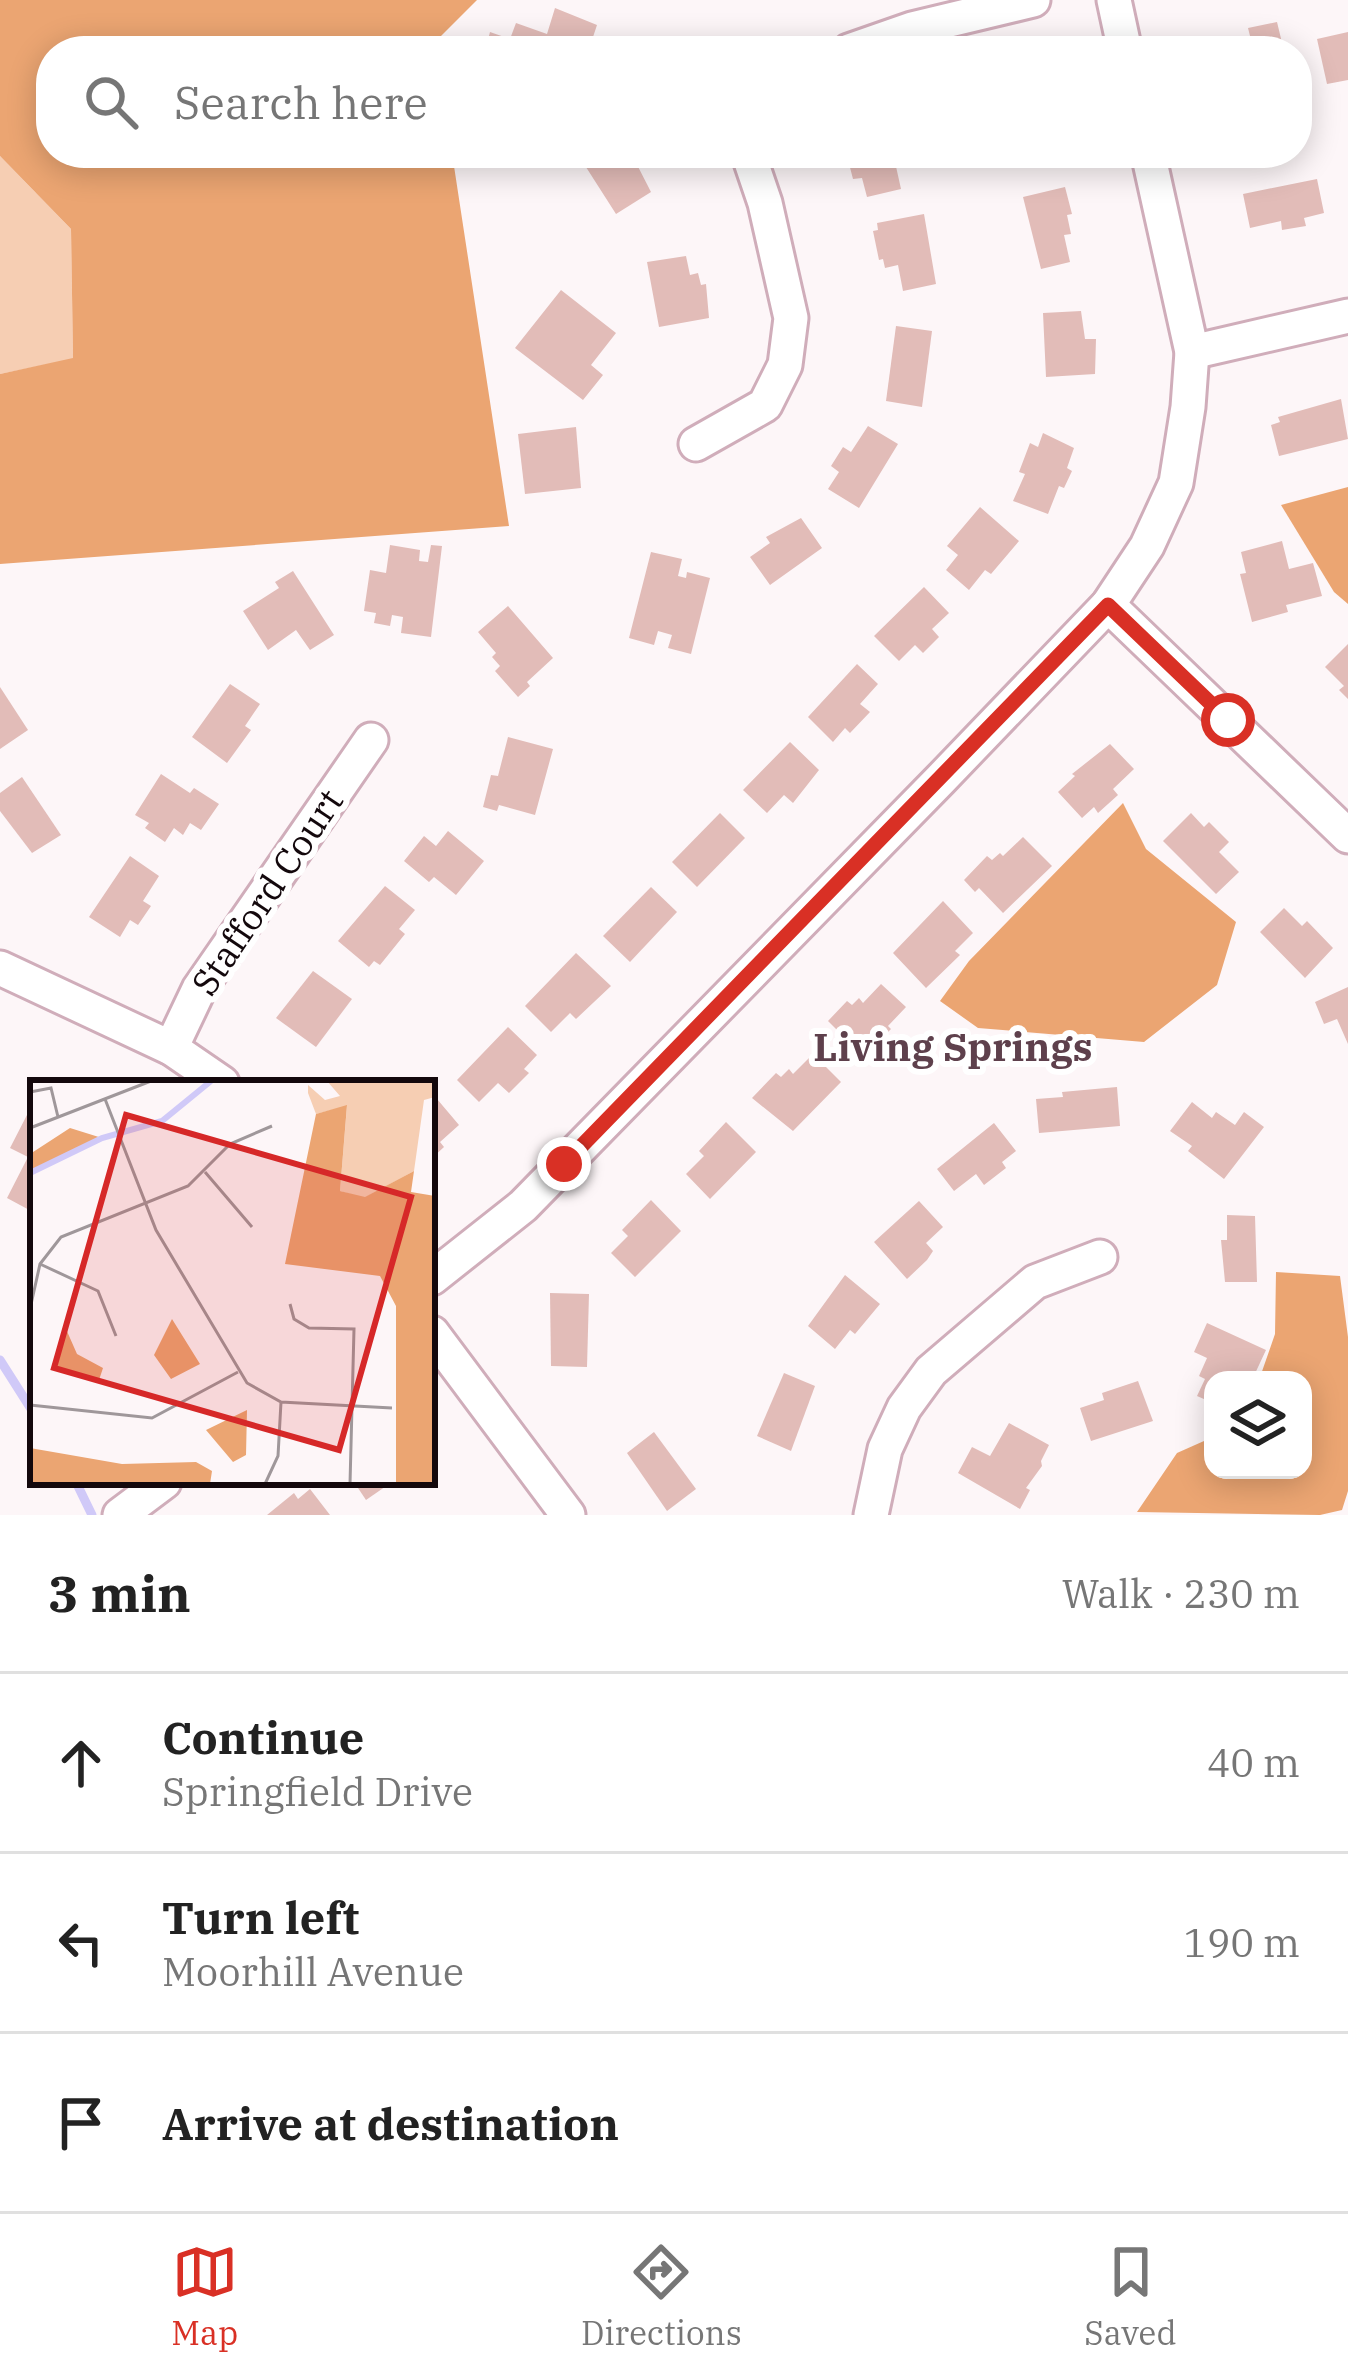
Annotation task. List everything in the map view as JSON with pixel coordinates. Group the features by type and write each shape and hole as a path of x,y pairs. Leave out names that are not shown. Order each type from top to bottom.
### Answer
{"street":[{"path":"892,36 1033,0"},
{"path":"1114,0 1122,36"},
{"path":"696,444 765,405 784,365 791,317 753,168"},
{"path":"435,1276 523,1206 1108,605 1147,546 1176,483 1192,352 1151,168"},
{"path":"1192,352 1348,316"},
{"path":"1108,605 1348,836"},
{"name":"Stafford Court","path":"171,1048 199,989 371,740"},
{"path":"0,968 171,1048 218,1080"},
{"path":"872,1515 885,1449 904,1408 931,1371 1035,1282 1100,1257"},
{"path":"435,1337 568,1515"},
{"path":"125,1511 160,1485"}],"shaded area":[{"path":"0,0 477,0 441,36 36,36 36,168 454,168 509,526 0,564 0,374 73,358 71,229 0,156"},
{"path":"0,156 71,229 73,359 0,374"},
{"path":"1348,487 1348,604 1334,592 1281,505"},
{"path":"1123,803 1146,849 1236,922 1217,985 1144,1042 978,1028 940,1001 969,961"},
{"path":"1276,1272 1340,1276 1348,1337 1348,1491 1342,1510 1320,1515 1137,1512 1177,1453 1204,1441 1204,1479 1312,1479 1312,1371 1262,1371 1275,1334"}],"building":[{"path":"555,8 597,25 593,36 511,36 516,23 547,34"},
{"path":"1277,22 1280,36 1250,36 1248,28"},
{"path":"1348,32 1348,80 1327,84 1317,39"},
{"path":"587,168 639,168 651,192 616,214"},
{"path":"850,168 896,168 901,189 867,197 862,178 853,179"},
{"path":"1317,179 1324,213 1304,218 1306,226 1282,230 1281,221 1250,228 1243,194"},
{"path":"1065,187 1072,214 1067,215 1071,234 1064,235 1070,262 1041,269 1023,197"},
{"path":"924,214 936,284 903,291 898,265 885,268 883,259 879,260 873,231 878,230 877,223"},
{"path":"686,256 690,275 698,273 701,285 706,284 709,318 659,327 647,262"},
{"path":"561,290 616,333 591,365 603,375 583,400 515,348"},
{"path":"1081,311 1085,339 1096,339 1095,374 1046,377 1043,313"},
{"path":"896,326 932,331 922,407 886,401"},
{"path":"1341,399 1348,439 1279,456 1271,425 1280,422 1278,417"},
{"path":"868,426 898,444 859,508 828,489 839,472 831,466 843,447 851,452"},
{"path":"576,427 581,488 525,494 518,434"},
{"path":"1043,433 1074,448 1067,468 1072,471 1064,488 1059,486 1048,514 1013,501 1025,474 1019,472 1030,443 1038,447"},
{"path":"980,507 1019,541 991,574 985,570 969,590 946,570 958,555 947,546"},
{"path":"801,518 822,548 770,585 750,557 770,543 766,537"},
{"path":"1282,541 1289,569 1313,563 1322,596 1286,605 1288,612 1252,622 1240,574 1246,573 1241,552"},
{"path":"390,545 420,550 419,561 428,562 431,545 442,546 431,637 401,633 403,617 392,615 390,626 374,623 376,613 364,611 370,570 386,573"},
{"path":"651,552 682,559 678,576 686,578 687,572 710,578 691,654 668,648 672,635 658,631 654,645 629,638"},
{"path":"293,571 334,635 310,650 296,630 268,650 243,611 279,588 275,582"},
{"path":"924,587 949,613 932,629 939,637 923,653 915,645 899,661 874,636"},
{"path":"508,606 553,658 518,697 495,671 500,666 492,657 496,653 478,632"},
{"path":"1348,644 1348,699 1339,690 1344,686 1325,667"},
{"path":"857,664 878,684 860,704 870,712 850,733 845,728 833,742 808,717"},
{"path":"230,684 260,704 245,726 251,730 227,763 192,737"},
{"path":"0,687 28,730 0,749"},
{"path":"508,737 553,749 535,815 499,805 497,811 483,807 491,775 498,776"},
{"path":"790,742 819,770 793,803 784,795 767,813 743,790"},
{"path":"1110,744 1134,769 1113,789 1118,795 1098,813 1094,807 1082,818 1058,792 1075,776 1072,774"},
{"path":"161,774 219,804 201,830 190,823 183,835 174,828 165,842 135,815"},
{"path":"22,777 61,835 32,853 0,811 0,793"},
{"path":"720,813 745,838 697,887 672,862"},
{"path":"1191,813 1204,827 1209,822 1229,842 1219,852 1239,872 1216,894 1163,841"},
{"path":"448,831 484,861 456,895 434,877 429,882 404,861 424,836 436,846"},
{"path":"1023,837 1052,866 1003,913 964,880 987,856 992,860 1000,853 1003,856"},
{"path":"130,856 159,876 143,901 151,906 138,925 130,920 120,937 89,917"},
{"path":"385,886 415,910 399,929 405,934 380,965 374,961 369,967 338,941"},
{"path":"651,887 677,912 630,962 603,936"},
{"path":"943,901 973,933 955,951 960,955 926,988 893,953"},
{"path":"1284,908 1302,926 1307,921 1333,948 1305,978 1260,932"},
{"path":"576,953 611,986 576,1019 570,1013 551,1032 525,1006"},
{"path":"313,971 352,999 316,1047 276,1018"},
{"path":"881,984 906,1007 864,1057 828,1021 847,1001 852,1005 859,998 863,1003"},
{"path":"1348,987 1348,1044 1337,1019 1324,1024 1315,1002"},
{"path":"508,1027 537,1055 524,1069 529,1073 509,1093 498,1083 479,1102 457,1080"},
{"path":"813,1054 841,1082 793,1131 752,1098 776,1073 781,1077 789,1069 793,1074"},
{"path":"1117,1087 1120,1126 1039,1133 1036,1099"},
{"path":"435,1101 459,1125 440,1142 444,1147 435,1155"},
{"path":"1192,1102 1212,1118 1216,1112 1235,1125 1244,1112 1264,1127 1224,1179 1170,1131"},
{"path":"28,1113 30,1210 7,1198 28,1157 10,1148"},
{"path":"726,1122 756,1152 710,1199 686,1174 704,1156 699,1151"},
{"path":"994,1123 1016,1151 1002,1162 1006,1168 984,1185 976,1174 954,1191 937,1169"},
{"path":"651,1200 681,1231 635,1277 611,1253 628,1236 622,1230"},
{"path":"919,1201 943,1227 926,1243 933,1251 927,1260 907,1279 874,1242"},
{"path":"1227,1215 1255,1216 1257,1282 1225,1282 1221,1240 1227,1240"},
{"path":"845,1275 880,1304 835,1349 808,1326"},
{"path":"550,1293 589,1294 587,1367 551,1366"},
{"path":"1207,1323 1266,1350 1256,1371 1204,1371 1204,1378 1199,1376 1207,1358 1194,1352"},
{"path":"784,1373 815,1386 791,1451 757,1436"},
{"path":"1138,1381 1153,1421 1091,1441 1080,1408 1104,1400 1102,1393"},
{"path":"1009,1423 1049,1445 1020,1509 958,1473 972,1447 990,1456"},
{"path":"654,1432 696,1489 667,1511 627,1453"},
{"path":"356,1485 388,1485 366,1500"},
{"path":"310,1489 330,1515 267,1515 294,1493 298,1499"}],"waterway":[{"path":"0,1360 30,1407"},
{"path":"77,1485 92,1515"}],"district":[{"name":"Living Springs","path":"953,1047"}],"route":[{"path":"564,1164 1108,605 1228,720"}]}
